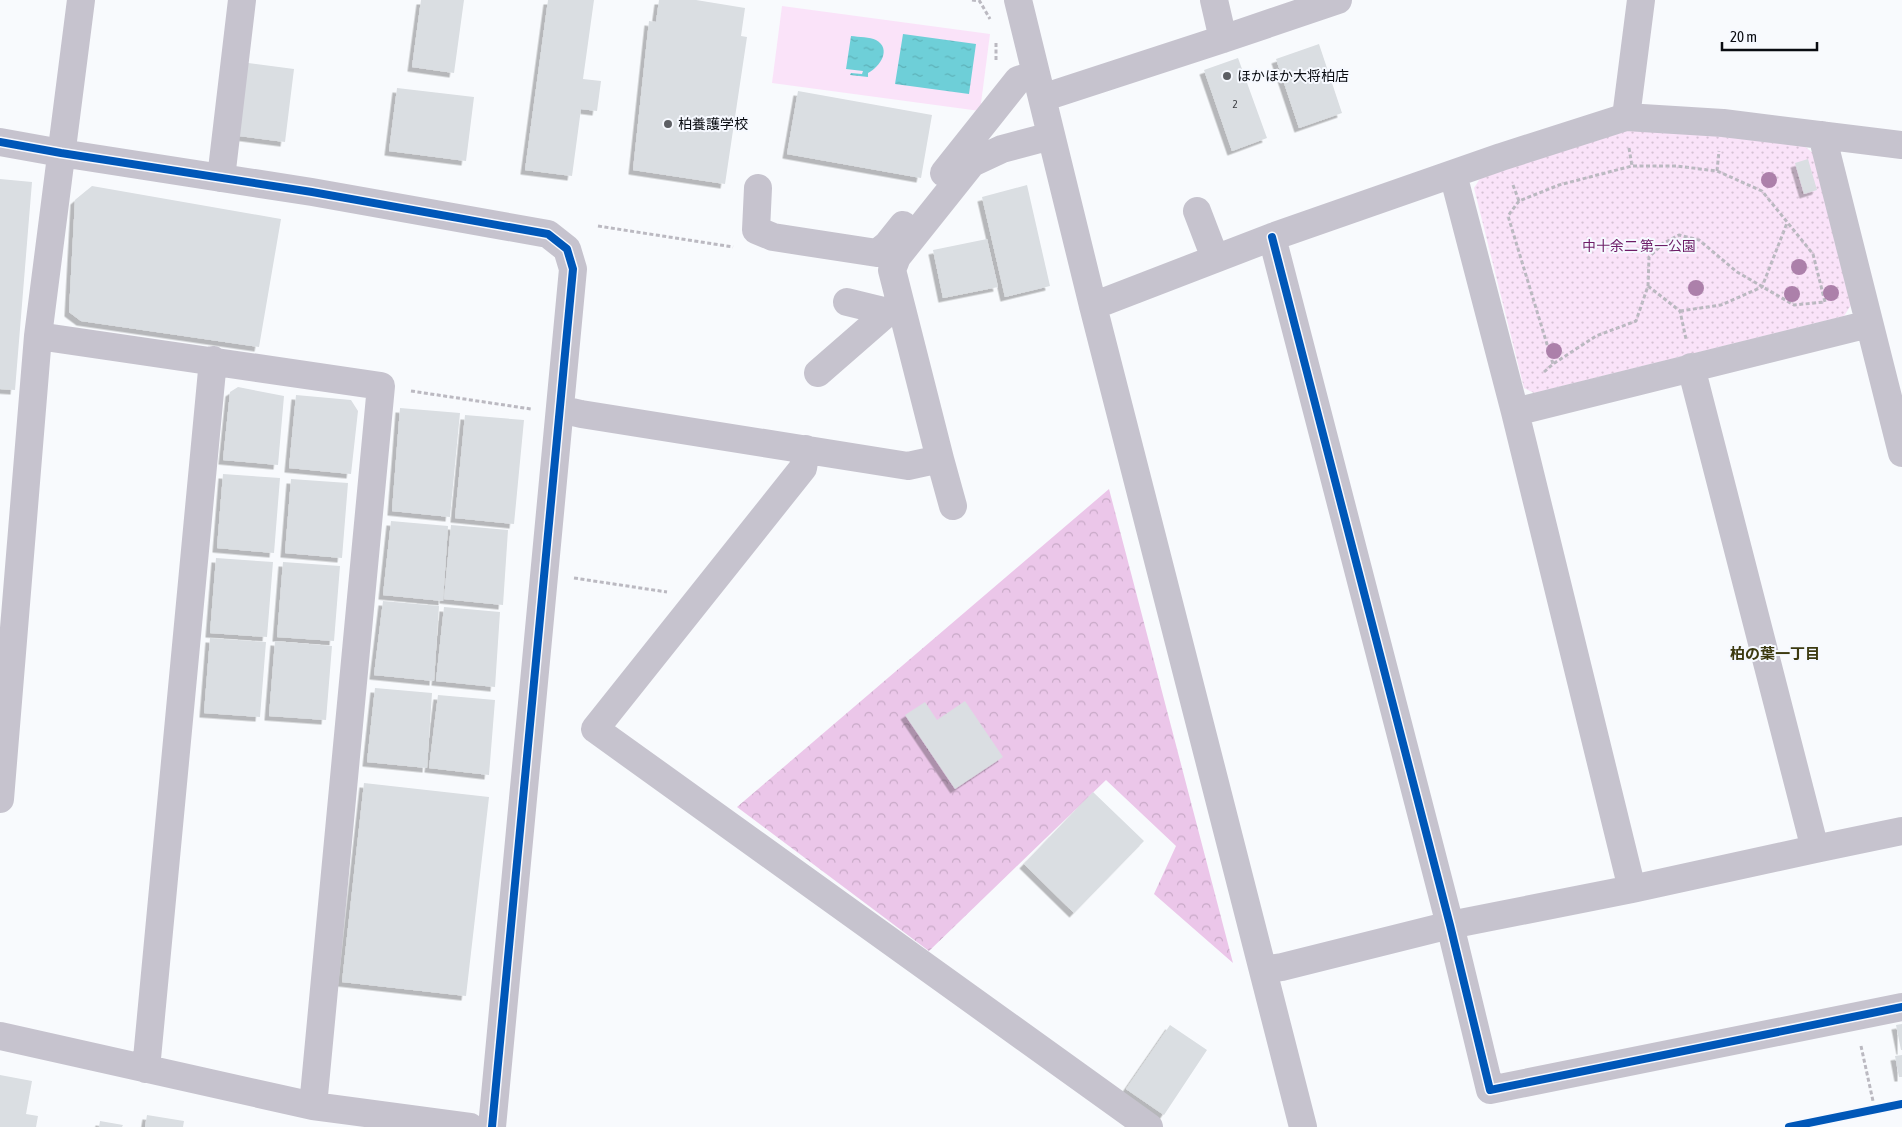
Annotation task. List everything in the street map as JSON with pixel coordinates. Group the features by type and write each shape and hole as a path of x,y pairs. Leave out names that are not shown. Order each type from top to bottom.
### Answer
{"street":[{"path":"0,799 38,336 81,0"},
{"path":"221,178 242,0"},
{"path":"1018,0 1093,306 1303,1127"},
{"path":"1214,0 1224,40"},
{"path":"758,188 756,230 773,237 876,253 887,245 1018,80 1039,86 1224,40 1338,0"},
{"path":"1626,117 1641,0"},
{"path":"1093,306 1272,237 1501,157 1626,117 1723,123 1902,144"},
{"path":"1822,135 1902,454"},
{"path":"953,506 894,309 892,270 897,257 972,163 1002,149 1051,136"},
{"path":"0,142 548,234 567,249 573,269 492,1127"},
{"path":"1453,174 1515,412 1632,889"},
{"path":"1196,211 1215,258"},
{"path":"1272,237 1450,925 1490,1090 1902,1007"},
{"path":"847,302 894,309"},
{"path":"818,373 894,309"},
{"path":"1515,412 1869,324"},
{"path":"38,336 381,386 313,1106"},
{"path":"146,1069 213,360"},
{"path":"1691,367 1815,848"},
{"path":"560,409 591,416 908,466 940,459"},
{"path":"806,449 803,468 595,729 1031,1037 1149,1127"},
{"path":"1263,970 1282,967 1450,925 1632,889 1815,848 1902,831"},
{"path":"0,1036 313,1106 470,1127"}],"path":[{"path":"972,0 979,1 992,22"},
{"path":"996,39 995,87 1005,96"},
{"path":"1632,166 1676,166 1717,171 1762,191 1813,254 1825,302 1794,305 1737,272 1699,240 1679,236 1664,243 1649,257 1648,286 1636,321 1596,336 1553,364 1508,216 1519,200 1559,185 1632,166"},
{"path":"1648,286 1680,311 1721,304 1762,287 1787,222"},
{"path":"381,386 543,411 560,409"},
{"path":"571,578 700,597"},
{"path":"1854,1016 1873,1101"}],"green space":[{"path":"782,6 990,34 980,111 772,83"},
{"name":"中十余二 第一公園","path":"1638,127 1804,146 1817,156 1853,302 1844,316 1534,393 1524,388 1474,188 1481,177"},
{"path":"1109,489 1233,963 1154,894 1176,846 1106,780 929,951 737,807"}],"water":[{"path":"903,34 976,44 969,94 895,84"},
{"path":"851,36 874,39 883,48 884,53 880,62 877,67 868,73 868,77 850,75 851,73 862,74 863,71 846,69"}],"building":[{"path":"421,0 464,0 454,73 412,67"},
{"path":"548,0 594,0 583,79 601,81 597,111 581,109 572,176 525,170"},
{"path":"659,0 696,0 745,8 741,36 747,37 725,184 633,170 649,21 656,22"},
{"path":"1319,44 1342,113 1299,128 1276,59"},
{"path":"1238,58 1267,138 1232,151 1204,70"},
{"path":"248,63 294,69 285,142 239,136"},
{"path":"397,88 474,97 466,161 389,151"},
{"path":"798,91 932,115 921,178 787,154"},
{"path":"1808,159 1817,190 1804,194 1795,163"},
{"path":"0,179 32,182 15,390 0,389"},
{"path":"1027,185 1050,286 1005,297 982,197"},
{"path":"92,186 281,219 259,347 81,321 69,312 75,200"},
{"path":"987,239 998,287 943,298 933,250"},
{"path":"238,387 284,396 278,465 223,460 230,392"},
{"path":"296,395 351,400 358,411 351,474 289,468"},
{"path":"400,408 460,413 450,517 392,511"},
{"path":"465,415 524,420 514,524 455,518"},
{"path":"223,474 280,478 274,553 217,548"},
{"path":"291,479 348,483 342,558 285,553"},
{"path":"391,521 448,526 443,601 383,595"},
{"path":"451,525 508,530 503,605 444,599"},
{"path":"216,558 273,562 267,637 210,633"},
{"path":"283,562 340,566 334,641 277,637"},
{"path":"383,601 439,606 434,681 374,675"},
{"path":"444,607 500,612 495,687 436,681"},
{"path":"210,638 266,642 260,717 204,713"},
{"path":"275,641 332,646 326,720 269,716"},
{"path":"375,688 432,693 427,768 367,762"},
{"path":"438,695 495,700 489,775 429,768"},
{"path":"965,701 1003,757 955,789 905,715 925,702 937,720"},
{"path":"364,783 489,797 466,996 342,982"},
{"path":"1093,792 1144,841 1074,913 1024,864"},
{"path":"1902,1024 1902,1050 1901,1050 1896,1025"},
{"path":"1170,1025 1207,1050 1164,1115 1126,1089"},
{"path":"1902,1055 1902,1077 1899,1077 1895,1056"},
{"path":"0,1075 32,1081 26,1114 38,1116 36,1127 0,1127"},
{"path":"147,1115 184,1121 183,1127 145,1127"},
{"path":"100,1121 123,1125 122,1127 99,1127"}],"cycle path":[{"path":"0,142 312,192 548,234 567,249 573,269 492,1127"},
{"path":"1272,237 1450,925 1490,1090 1902,1007"},
{"path":"1789,1127 1902,1104"}],"place":[{"name":"ほかほか大将柏店","path":"1227,76"},
{"name":"柏養護学校","path":"668,124"}],"district":[{"name":"柏の葉一丁目","path":"1775,653"}]}
